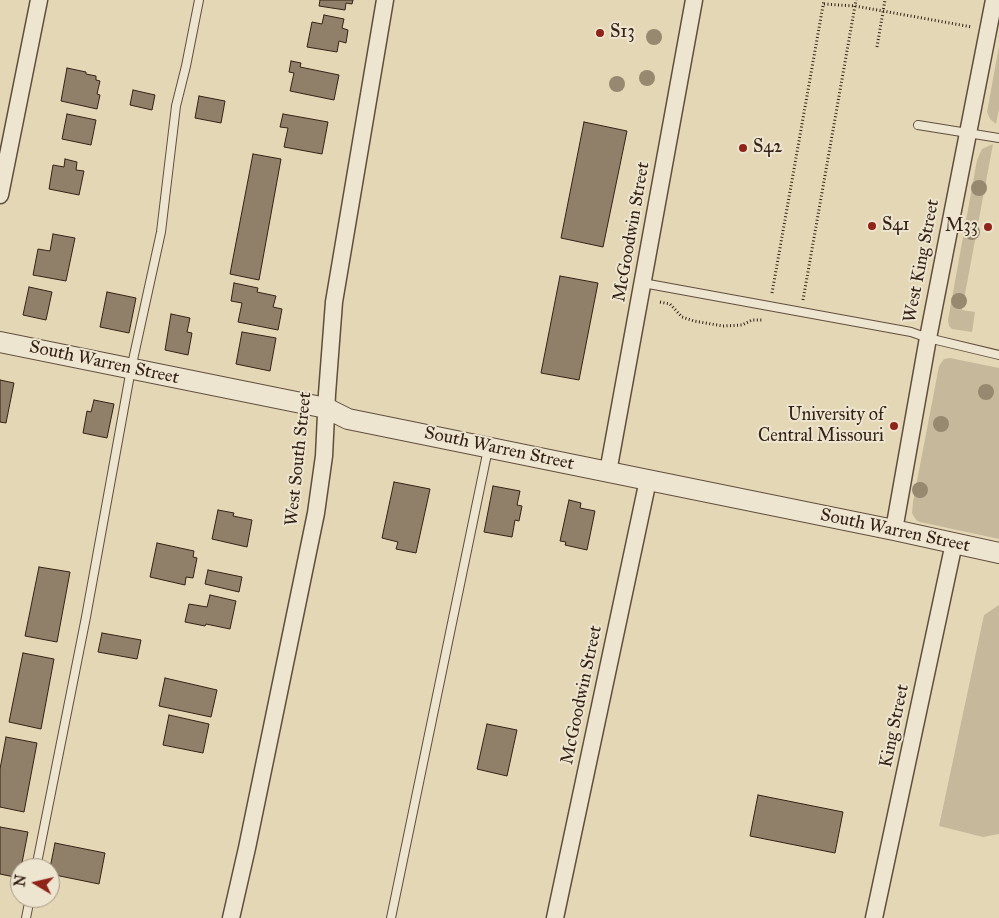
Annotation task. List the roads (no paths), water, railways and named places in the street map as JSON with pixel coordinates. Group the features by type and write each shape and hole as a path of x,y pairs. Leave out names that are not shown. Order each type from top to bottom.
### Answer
{"street":[{"path":"0,195 39,0"},
{"name":"West South Street","path":"231,918 316,513 324,456 334,302 385,0"},
{"name":"McGoodwin Street","path":"608,472 694,0"},
{"name":"West King Street","path":"894,530 928,338 994,0"},
{"name":"South Warren Street","path":"0,342 326,408 344,418 954,542 999,553"},
{"name":"McGoodwin Street","path":"554,918 648,480"},
{"name":"King Street","path":"874,918 954,542"}],"lane":[{"path":"38,858 86,617 131,369 161,232 176,106 199,0"},
{"path":"918,124 999,138"},
{"path":"643,283 910,332 999,355"},
{"path":"391,918 488,447"}],"place":[{"name":"S13","path":"600,33"},
{"name":"S42","path":"743,148"},
{"name":"S41","path":"872,226"},
{"name":"M33","path":"988,227"},
{"name":"University of Central Missouri","path":"894,426"}]}
